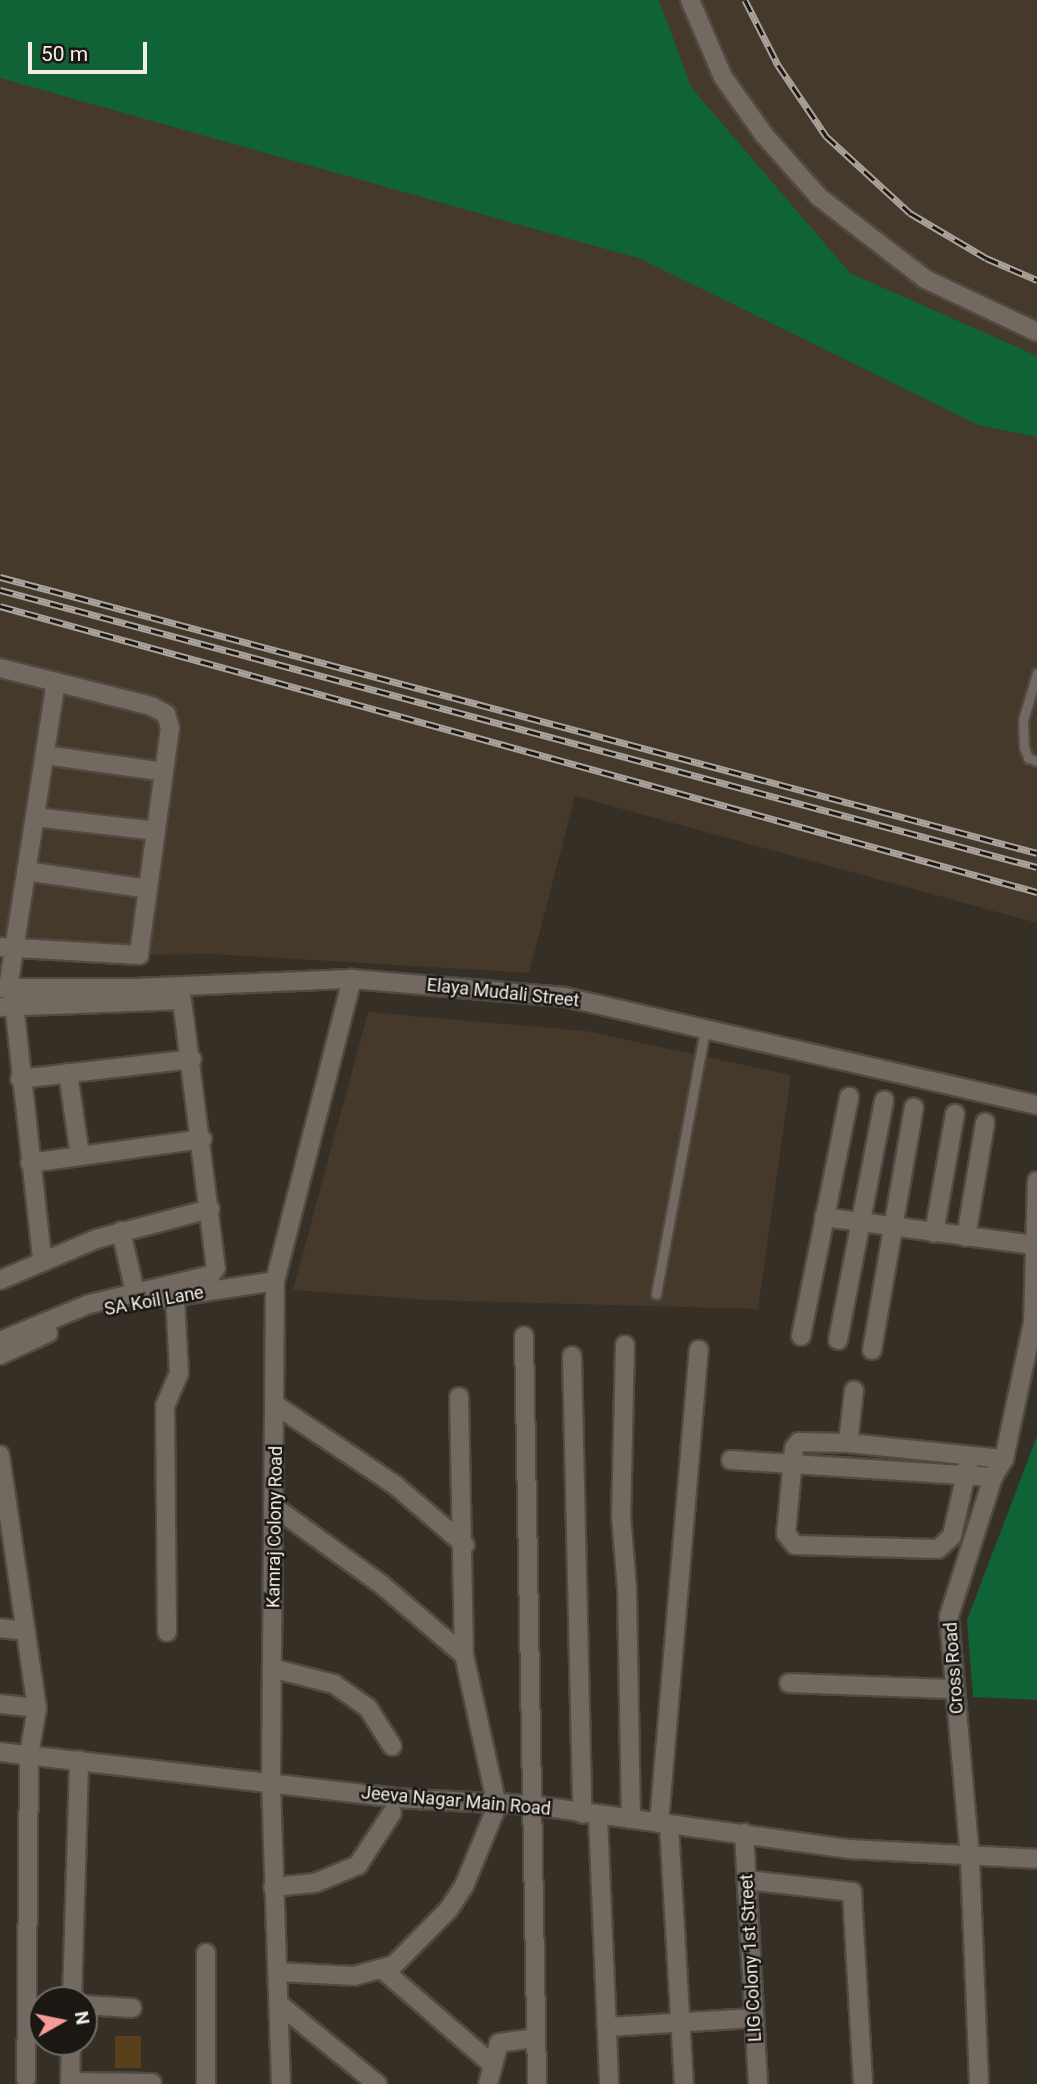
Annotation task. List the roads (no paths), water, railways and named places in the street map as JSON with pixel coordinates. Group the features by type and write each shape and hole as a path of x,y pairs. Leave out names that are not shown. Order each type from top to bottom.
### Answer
{"street":[{"path":"690,0 723,77 765,136 819,197 925,279 1037,332"},
{"path":"0,668 151,706 166,714 170,728 139,955 7,947"},
{"path":"42,1259 20,1079 7,1007 7,947 26,871 56,682"},
{"path":"44,755 164,772"},
{"path":"35,817 156,831"},
{"path":"26,871 148,889"},
{"name":"Elaya Mudali Street","path":"7,988 134,988 352,979 565,997 1037,1105"},
{"name":"Kamraj Colony Road","path":"281,2084 271,1781 275,1669 275,1281 352,979"},
{"path":"0,1341 89,1304 215,1272 211,1209 184,1004 178,998 7,1007"},
{"path":"20,1079 192,1059"},
{"path":"68,1073 80,1156"},
{"path":"801,1336 849,1097"},
{"path":"838,1340 884,1100"},
{"path":"872,1350 891,1227 914,1108"},
{"path":"934,1233 955,1114"},
{"path":"966,1237 985,1123"},
{"path":"30,1163 202,1139"},
{"name":"Cross Road","path":"979,2084 970,1858 949,1616 993,1477 1004,1459 1035,1324 1034,1245 1037,1181"},
{"path":"0,1280 42,1259 121,1231 211,1209"},
{"path":"824,1217 1034,1245"},
{"path":"121,1231 135,1292"},
{"name":"SA Koil Lane","path":"0,1355 105,1307 275,1281"},
{"path":"167,1632 165,1406 179,1373 175,1296"},
{"path":"524,1336 537,2084"},
{"path":"625,1345 621,1515 627,1590 631,1819"},
{"path":"684,2084 664,1824 699,1350"},
{"path":"572,1356 590,1816 609,2084"},
{"path":"848,1443 854,1390"},
{"path":"279,1972 354,1976 394,1965 449,1909 464,1886 497,1806 464,1655 465,1545 459,1397"},
{"path":"277,1406 395,1485 465,1545"},
{"path":"967,1465 952,1536 938,1549 794,1545 786,1534 794,1463 799,1443 848,1443 967,1465 993,1477"},
{"path":"0,1455 37,1707 29,1755 26,2078"},
{"path":"731,1460 967,1465 1004,1459"},
{"path":"273,1506 382,1585 464,1655"},
{"path":"0,1628 26,1631"},
{"path":"275,1669 334,1684 368,1708 392,1746"},
{"path":"789,1683 955,1689"},
{"path":"0,1703 37,1707"},
{"name":"Jeeva Nagar Main Road","path":"0,1752 271,1781 395,1798 497,1806 532,1805 590,1816 744,1833 848,1849 970,1858 1037,1859"},
{"path":"72,1986 79,1760"},
{"path":"274,1887 315,1883 358,1865 392,1813"},
{"name":"LIG Colony 1st Street","path":"744,1833 758,2084"},
{"path":"747,1880 852,1892 863,2084"},
{"path":"206,1953 206,2084"},
{"path":"383,1970 492,2064"},
{"path":"279,2004 377,2084"},
{"path":"98,2005 132,2008"},
{"path":"607,2027 754,2018"},
{"path":"488,2084 499,2043 536,2038"},
{"path":"71,2056 70,2083 152,2083"}],"lane":[{"path":"1037,673 1023,720 1024,747 1028,758 1037,761"},
{"path":"656,1294 705,1029"}],"railway":[{"path":"745,0 778,65 826,136 910,213 986,258 1037,280"},
{"path":"0,577 1037,853"},
{"path":"0,590 1037,867"},
{"path":"0,606 1037,892"}]}
